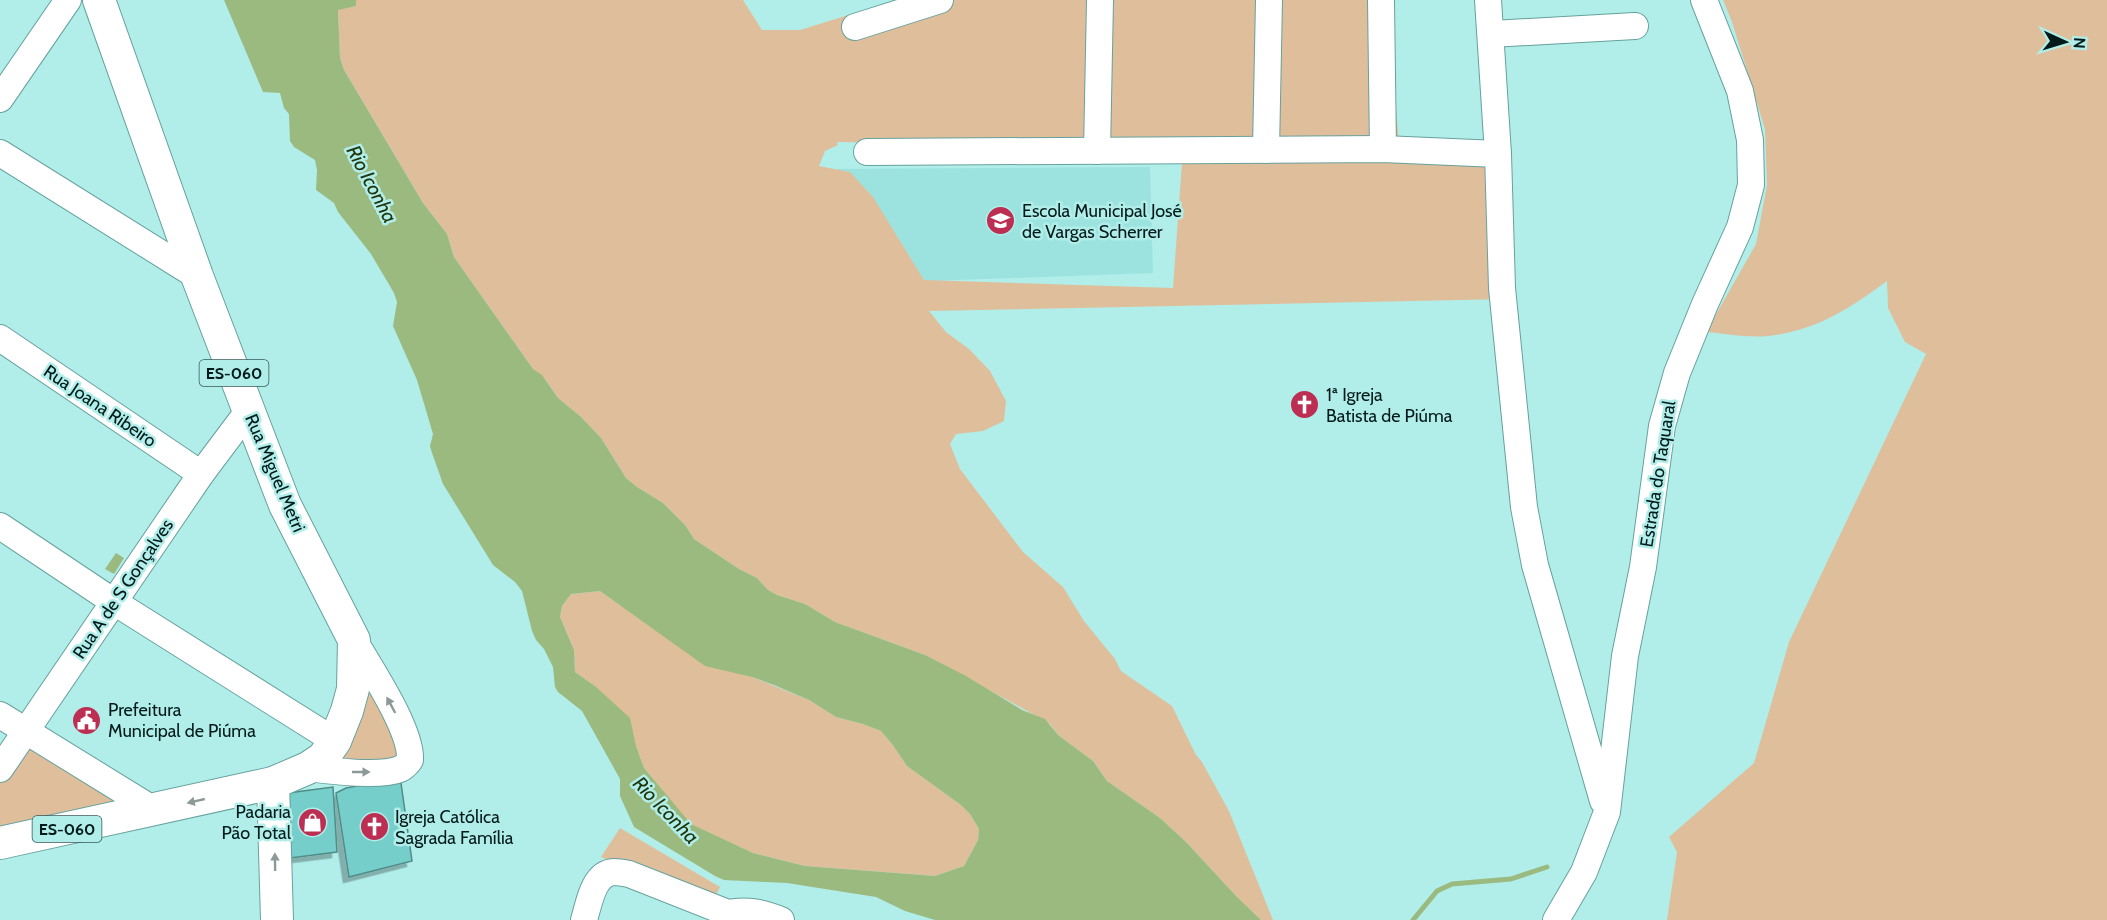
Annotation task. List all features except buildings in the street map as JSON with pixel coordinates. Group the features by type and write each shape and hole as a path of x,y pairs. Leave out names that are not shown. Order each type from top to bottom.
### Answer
{"main road":[{"name":"Rua Miguel Metri","path":"99,0 197,276 285,505 354,640 353,689 336,741"},
{"name":"ES-060","path":"0,843 273,783 308,768 323,758 336,741"},
{"path":"273,783 277,920"}],"street":[{"path":"0,99 68,0"},
{"path":"855,27 940,0"},
{"path":"1097,151 1100,0"},
{"path":"1266,150 1269,0"},
{"path":"1381,0 1383,149"},
{"path":"1488,0 1498,154 1502,288 1524,507 1535,565 1607,812"},
{"name":"Estrada do Taquaral","path":"1557,920 1584,872 1607,812 1625,656 1643,567 1662,426 1677,373 1740,227 1750,185 1750,140 1740,90 1704,0"},
{"path":"1492,34 1635,26"},
{"path":"867,152 1383,149 1498,154"},
{"path":"0,153 197,276"},
{"name":"Rua Joana Ribeiro","path":"0,338 201,474"},
{"name":"Rua A de S Gonçalves","path":"0,769 201,474 249,410"},
{"path":"0,526 114,602 336,741"},
{"path":"308,768 393,771 402,768 410,759 409,745 399,721 354,640"},
{"path":"0,715 154,810"},
{"path":"584,920 594,888 601,878 612,872 629,874 727,917 741,910 781,920"}],"shaded area":[{"path":"356,0 743,0 762,30 800,30 871,8 887,18 951,0 1386,0 1399,142 1502,167 1508,299 929,311 946,332 969,349 990,371 1006,401 1004,421 983,431 956,434 950,444 960,469 1023,552 1063,587 1084,621 1115,659 1121,671 1172,706 1196,755 1229,811 1273,920 1261,920 1186,842 1160,818 1107,781 1093,761 1058,735 1049,723 925,655 835,622 805,604 768,590 757,578 739,569 694,539 685,525 663,503 626,478 601,438 580,416 558,398 545,379 533,369 454,257 447,234 423,203 344,70 340,58 338,9 356,6","holes":["837,142 1183,148 1173,288 924,280 873,197 850,172 819,166 825,151 838,145"]},
{"path":"1723,0 2107,0 2107,920 1667,920 1677,852 1669,837 1754,763 1789,642 1926,354 1905,342 1888,308 1887,281 1835,315 1806,328 1775,335 1758,336 1706,332 1756,244 1767,185 1765,129"},
{"name":"Escola Municipal José de Vargas Scherrer","path":"1150,167 1153,273 875,283 831,169"},
{"path":"600,591 618,604 752,677 809,700 836,717 881,731 907,766 970,814 979,829 978,840 964,866 935,876 805,866 753,853 690,824 644,768 636,746 595,686 575,672 574,650 560,617 562,606 571,594"},
{"path":"373,686 402,761 341,763 361,688"},
{"path":"26,735 129,803 0,831 0,775"},
{"path":"620,828 720,887 711,905 601,857"}],"water":[{"name":"Rio Iconha","path":"224,0 356,0 356,6 338,10 340,58 344,70 423,203 447,234 454,257 533,369 542,375 558,398 580,416 601,438 626,478 663,503 685,525 694,539 739,569 757,578 768,590 805,604 835,622 925,655 966,676 1022,710 1045,719 1058,735 1093,761 1107,781 1160,818 1186,842 1261,920 935,920 905,911 876,897 787,883 724,880 634,827 620,796 620,779 582,711 555,687 553,667 532,631 522,591 515,582 493,565 443,484 430,446 433,434 417,380 393,326 397,302 394,293 371,254 338,212 334,203 316,190 315,160 294,147 290,141 289,114 284,108 280,93 263,92","holes":["600,591 705,666 752,677 774,685 809,700 836,717 881,731 907,766 970,814 979,829 978,840 964,866 935,876 805,866 753,853 691,824 644,768 630,718 595,686 575,672 574,650 560,617 562,606 571,594"]},
{"path":"116,553 124,558 114,574 105,569"}],"waterway":[{"path":"1413,920 1437,891 1452,884 1511,879 1547,867"}],"place":[{"name":"Escola Municipal José de Vargas Scherrer","path":"1001,221"},
{"name":"1ª Igreja Batista de Piúma","path":"1305,405"},
{"name":"Prefeitura Municipal de Piúma","path":"87,720"},
{"name":"Padaria Pão Total","path":"312,822"},
{"name":"Igreja Católica Sagrada Família","path":"374,827"}]}
